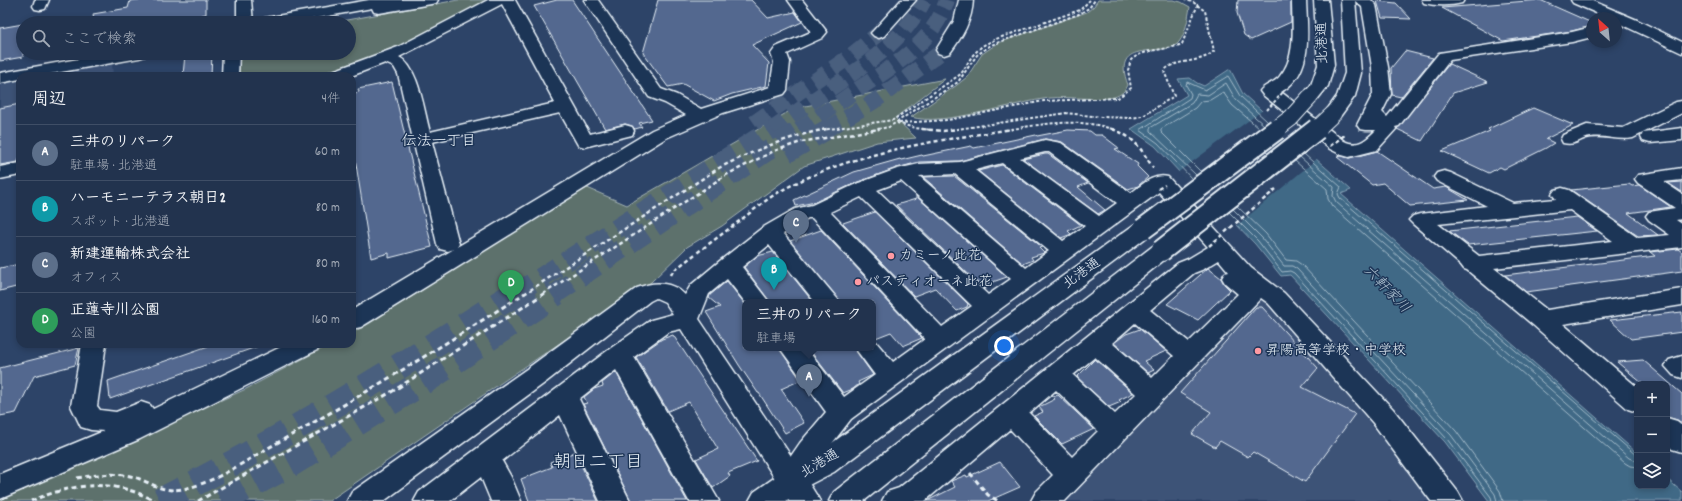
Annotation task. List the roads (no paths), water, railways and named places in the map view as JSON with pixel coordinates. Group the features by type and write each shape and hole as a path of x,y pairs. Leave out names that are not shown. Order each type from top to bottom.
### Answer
{"main road":[{"path":"244,0 245,16"},
{"path":"304,16 394,0"},
{"path":"343,16 431,0"},
{"path":"347,72 404,50 506,0 585,141 625,131"},
{"path":"591,0 655,93 699,115"},
{"path":"356,315 659,134 699,115 744,99 778,90 782,62 779,54 782,50 817,35 819,32 795,0"},
{"path":"879,33 909,0"},
{"path":"944,50 956,34 963,20 966,0"},
{"path":"1299,0 1300,41 1295,64 1285,81 1269,91 1349,151 1370,146 1387,129 1374,120"},
{"name":"北港通","path":"764,501 798,491 824,464 1143,230 1291,118 1319,86 1326,65 1321,0"},
{"name":"北港通","path":"844,501 1310,135 1333,114 1346,96 1353,73 1348,0"},
{"path":"1361,0 1369,5 1380,67 1382,94 1374,120"},
{"path":"1429,0 1457,0"},
{"path":"1578,0 1632,23 1682,48"},
{"path":"1622,25 1632,23"},
{"path":"1374,120 1393,122 1445,56 1572,37 1586,34"},
{"path":"386,57 400,64 406,74 448,244"},
{"path":"0,71 60,60"},
{"path":"52,72 107,60"},
{"path":"230,72 231,60"},
{"path":"0,78 16,79"},
{"path":"422,139 566,106"},
{"path":"1570,139 1587,131 1626,134 1682,106"},
{"path":"1650,137 1682,134"},
{"path":"686,319 699,290 770,233 802,213 817,211 863,188 904,173 919,170 960,168 1045,146 1054,147 1131,203"},
{"path":"1006,157 1099,226"},
{"path":"960,168 1063,252"},
{"path":"0,173 16,170"},
{"path":"904,173 1025,279"},
{"path":"1682,174 1645,178 1682,203"},
{"path":"1444,177 1510,210"},
{"path":"798,491 810,451 842,412 1162,181 1213,251 1252,293 1046,501"},
{"path":"863,188 987,307"},
{"path":"1633,245 1568,198 1510,210 1420,220 1472,264 1542,319 1634,399"},
{"path":"817,211 940,340"},
{"path":"1682,213 1656,216 1682,233"},
{"path":"770,233 825,299"},
{"path":"1472,264 1682,240"},
{"path":"905,500 1186,268 1196,265 1213,251"},
{"path":"1213,251 1276,298 1383,416 1448,501"},
{"path":"729,265 755,299"},
{"path":"362,501 649,292 661,291 678,300 683,308 686,319 798,491"},
{"path":"1542,319 1682,297"},
{"path":"1136,310 1190,356"},
{"path":"430,501 620,354 660,326 686,319"},
{"path":"1096,343 1153,394"},
{"path":"93,348 84,406 91,420 118,422 201,384 233,382"},
{"path":"0,487 130,432 300,348"},
{"path":"794,351 842,412"},
{"path":"870,351 891,376"},
{"path":"620,354 704,501"},
{"path":"1682,365 1678,366 1682,369"},
{"path":"1057,375 1115,432"},
{"path":"565,397 615,501"},
{"path":"1011,412 1071,476"},
{"path":"1670,431 1682,441"},
{"path":"485,458 497,477 506,501"}],"water":[{"name":"六軒家川","path":"1230,69 1243,94 1351,190 1341,194 1634,450 1634,489 1670,489 1670,482 1682,492 1682,501 1489,501 1445,442 1290,275 1281,276 1255,244 1236,224 1182,175 1155,146 1131,129 1187,95 1178,79 1190,78 1204,86"}],"tunnel":[{"path":"771,130 867,63 893,42 915,16 924,0"},
{"path":"799,130 887,70 912,51 933,28 941,15 947,0"},
{"path":"754,123 852,55 879,33"},
{"path":"826,130 876,100 944,50"},
{"path":"515,294 772,129"},
{"path":"555,294 800,129"},
{"path":"787,153 828,129"},
{"path":"160,501 251,453 341,402 516,293"},
{"path":"221,501 291,464 431,377 556,293"}],"place":[{"name":"新建運輸株式会社","path":"796,243"},
{"name":"カミーノ此花","path":"891,256"},
{"name":"パスティオーネ此花","path":"858,282"},
{"name":"ハーモニーテラス朝日2","path":"774,290"},
{"name":"正蓮寺川公園","path":"511,303"},
{"name":"昇陽高等学校・中学校","path":"1258,351"},
{"name":"三井のリパーク","path":"809,397"}],"district":[{"name":"伝法一丁目","path":"439,142"},
{"name":"朝日二丁目","path":"598,463"}]}
